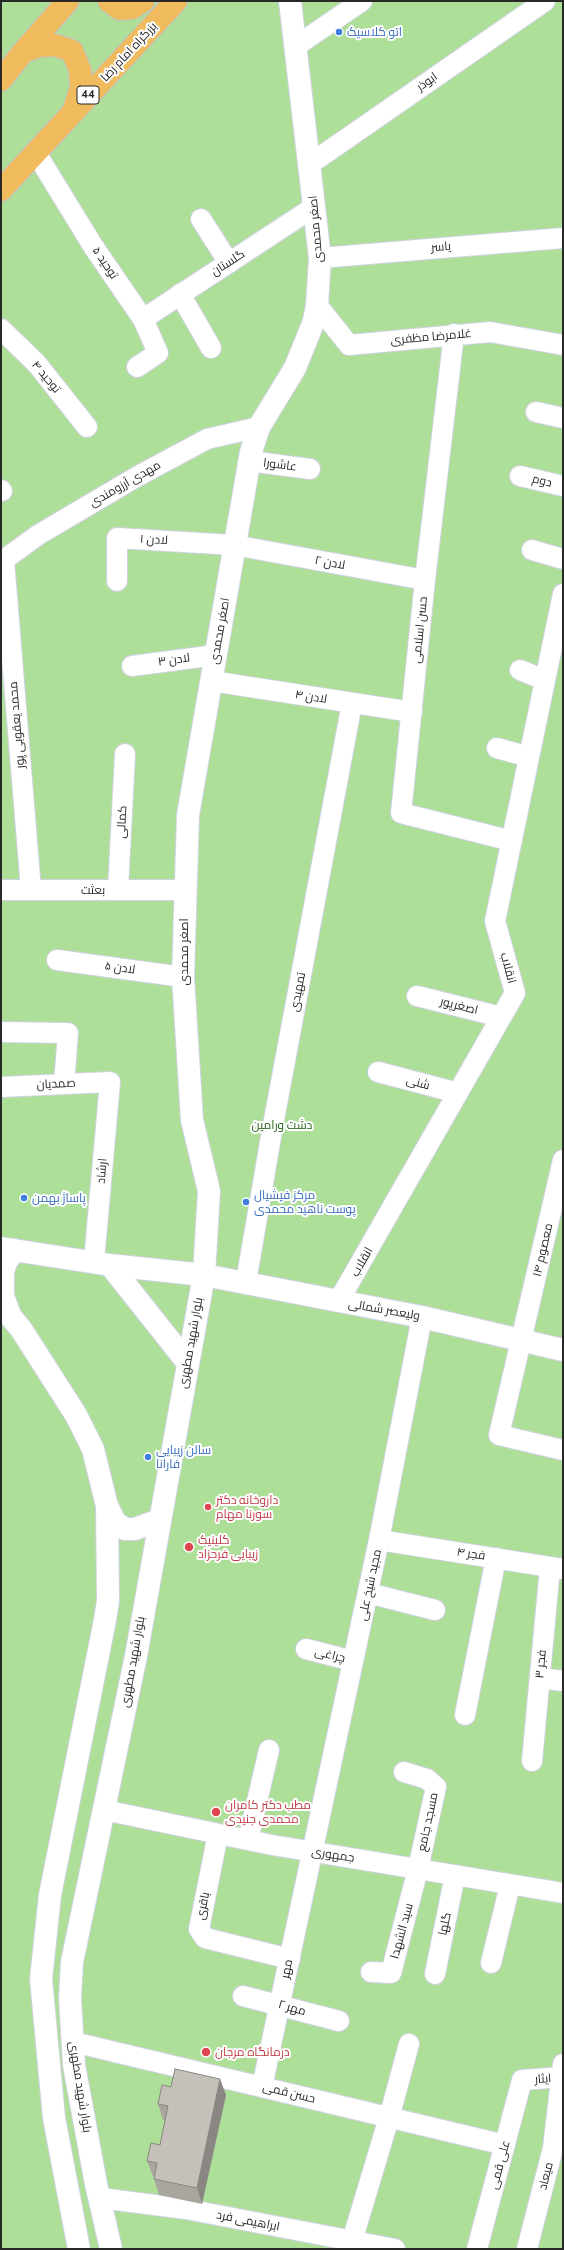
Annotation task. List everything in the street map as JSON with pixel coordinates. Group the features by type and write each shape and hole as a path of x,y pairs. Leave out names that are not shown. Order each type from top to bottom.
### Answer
{"highway":[{"path":"1,80 23,52 68,1"},
{"path":"109,1 120,9 132,8 143,1"},
{"name":"بزرگراه امام رضا","path":"1,190 176,1"},
{"path":"23,52 39,46 54,45 72,51 80,70 81,88 73,111"}],"main road":[{"name":"اصغر محمدی","path":"204,1275 209,1191 192,1120 183,977 188,815 249,461 259,427 295,368 314,321 317,305 320,258 290,1"},
{"path":"78,2249 54,2118 40,1979 50,1895 108,1601 107,1506 93,1449 56,1382 6,1310 2,1272 6,1262 8,1249 102,1263 204,1275"},
{"path":"102,1263 187,1362"},
{"name":"ولیعصر شمالی","path":"204,1275 422,1317 563,1350"},
{"name":"بلوار شهید مطهری","path":"112,2249 100,2198 74,2065 70,1998 72,1962 136,1656 151,1562 204,1275"},
{"path":"107,1506 115,1522 125,1529 135,1529 159,1520"},
{"path":"108,1552 125,1540 142,1541 148,1548 151,1562"}],"street":[{"path":"296,46 362,1"},
{"name":"ابوذر","path":"310,164 545,1"},
{"name":"توحید ۵","path":"36,153 93,246 143,319 158,353 137,367"},
{"name":"گلستان","path":"143,319 314,207"},
{"path":"201,219 229,263"},
{"name":"یاسر","path":"320,258 563,238"},
{"path":"180,294 211,348"},
{"name":"غلامرضا مظفری","path":"317,305 350,345 454,334 490,332 563,345"},
{"name":"توحید ۴","path":"1,329 37,364 87,428"},
{"name":"حسن اسلامی","path":"454,334 425,580 401,813 512,841"},
{"path":"536,412 563,418"},
{"name":"مهدی آرزومندی","path":"3,561 51,527 138,476 207,439 259,427"},
{"name":"عاشورا","path":"249,461 310,469"},
{"name":"دوم","path":"520,476 563,486"},
{"name":"لادن ۱","path":"117,581 117,538 234,545"},
{"name":"لادن ۲","path":"234,545 425,580"},
{"path":"532,550 563,559"},
{"name":"محمد یعقوبی پور","path":"3,561 31,890"},
{"name":"انقلاب","path":"338,1302 515,993 495,921 563,594"},
{"name":"لادن ۳","path":"132,666 216,655"},
{"path":"520,670 545,680"},
{"name":"لادن ۴","path":"211,681 412,712"},
{"name":"تمهیدی","path":"246,1282 274,1117 352,703"},
{"path":"497,748 529,757"},
{"name":"کمالی","path":"118,890 125,754"},
{"name":"بعثت","path":"1,890 185,890"},
{"name":"لادن ۵","path":"57,960 183,977"},
{"name":"اصغرپور","path":"417,996 501,1017"},
{"path":"1,1032 68,1033 64,1084"},
{"name":"شنی","path":"378,1072 458,1093"},
{"name":"صمدیان","path":"1,1087 110,1082"},
{"name":"ارشاد","path":"102,1263 110,1082"},
{"name":"۱۴ معصوم","path":"563,1160 499,1435 563,1450"},
{"name":"مجید شیخ علی","path":"313,1852 379,1540 422,1317"},
{"name":"فجر ۴","path":"379,1540 556,1568"},
{"path":"465,1715 496,1558"},
{"name":"فجر ۳","path":"532,1761 540,1678 556,1568"},
{"path":"368,1593 435,1610"},
{"name":"چراغی","path":"306,1649 354,1661"},
{"path":"540,1678 563,1680"},
{"path":"248,1840 269,1750"},
{"name":"مسجد جامع","path":"404,1772 427,1779 436,1787 418,1869"},
{"name":"جمهوری","path":"104,1810 313,1852 563,1893"},
{"name":"باقری","path":"218,1834 199,1929 205,1938 290,1959"},
{"name":"مهر","path":"262,2087 313,1852"},
{"name":"سید الشهدا","path":"371,1972 391,1973 418,1869"},
{"name":"گلها","path":"434,1974 455,1875"},
{"path":"490,1963 510,1884"},
{"name":"مهر ۲","path":"244,1996 280,2004 340,2022"},
{"name":"حسن قمی","path":"73,2042 505,2145"},
{"path":"352,2241 389,2118 409,2044"},
{"name":"ایثار","path":"522,2080 563,2073"},
{"name":"میعاد","path":"527,2249 553,2148 563,2073"},
{"name":"علی قمی","path":"477,2249 522,2080"},
{"name":"ابراهیمی فرد","path":"100,2198 186,2209 395,2249"}],"green space":[{"name":"دشت ورامین","path":"1,1 563,1 563,2249 1,2249"}],"building":[{"path":"175,2069 220,2079 197,2188 154,2179 157,2163 147,2161 151,2143 160,2145 168,2106 158,2104 162,2085 171,2087"}],"place":[{"name":"اتو کلاسیک","path":"339,32"},
{"name":"پاساژ بهمن","path":"24,1198"},
{"name":"مرکز فیشیال پوست ناهید محمدی","path":"246,1202"},
{"name":"سالن زیبایی فارانا","path":"148,1457"},
{"name":"داروخانه دکتر سورنا مهام","path":"208,1507"},
{"name":"کلینیک زیبایی فرحزاد","path":"189,1547"},
{"name":"مطب دکتر کامران محمدی جنیدی","path":"216,1812"},
{"name":"درمانگاه مرجان","path":"206,2052"}]}
